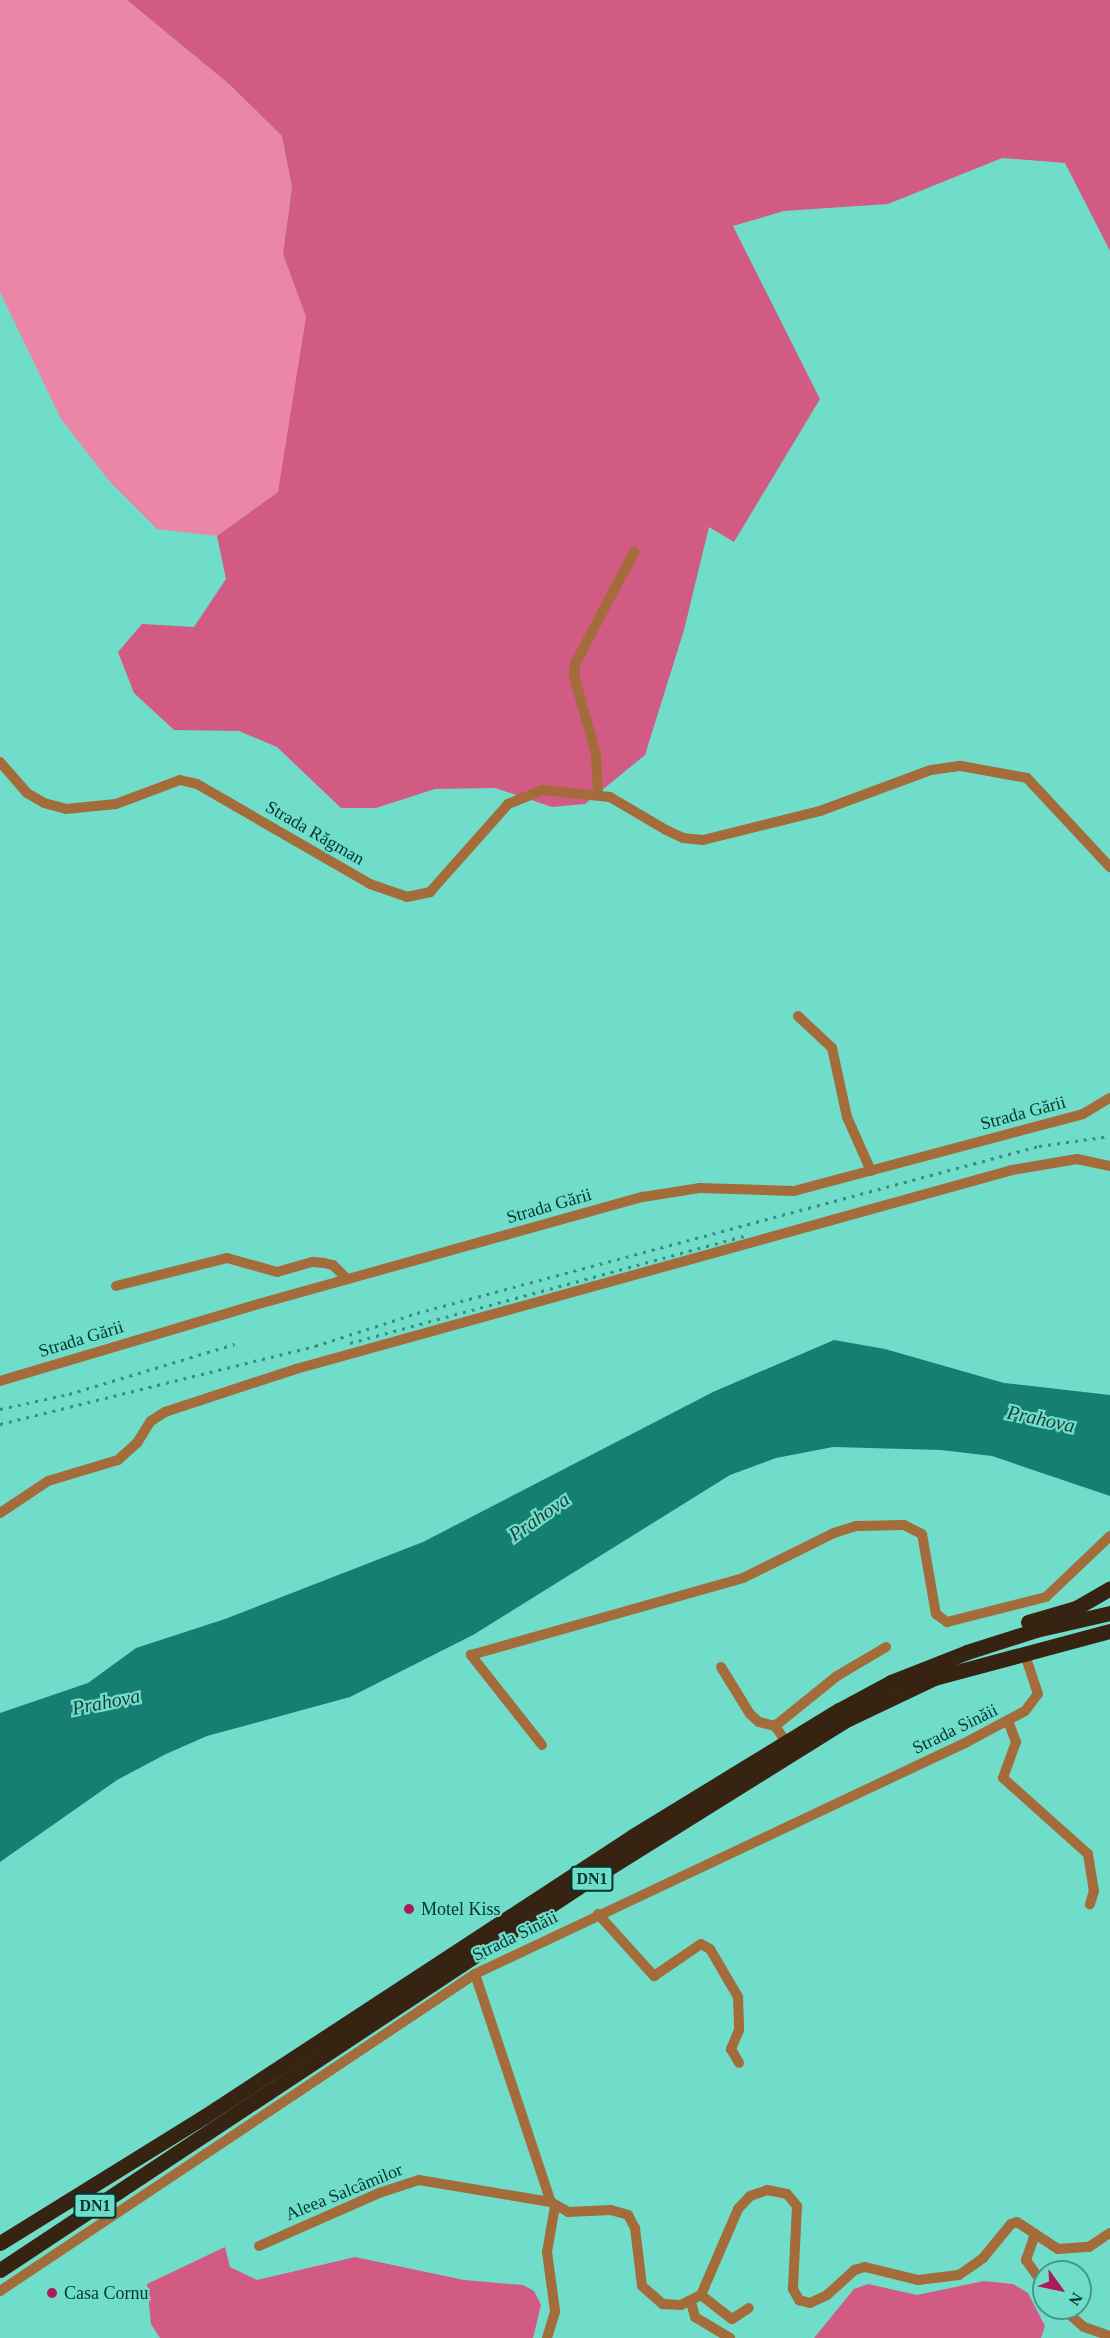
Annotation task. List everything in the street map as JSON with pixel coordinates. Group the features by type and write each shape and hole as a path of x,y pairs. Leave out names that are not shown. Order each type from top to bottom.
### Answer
{"highway":[{"path":"935,1664 977,1640 1076,1608 1110,1588"},
{"name":"DN1","path":"0,2242 113,2174 633,1836 872,1691 935,1664 1036,1630 1110,1614"},
{"name":"DN1","path":"0,2270 586,1882 844,1720 915,1685 1023,1652 1110,1630"},
{"name":"DN1","path":"0,2254 113,2174"}],"street":[{"path":"634,552 575,664 574,675 596,755 598,793 634,809 683,838 703,840 820,811 932,770 961,766 992,769 1027,778 1110,867"},
{"name":"Strada Răgman","path":"0,762 27,793 44,803 66,809 116,804 180,780 197,784 370,884 407,897 430,892 508,804 525,794 542,790 598,793"},
{"path":"798,1016 832,1048 847,1117 871,1171"},
{"name":"Strada Gării","path":"0,1381 348,1279 643,1197 700,1188 794,1191 1083,1114 1110,1098"},
{"path":"0,1514 48,1481 118,1460 137,1443 151,1421 165,1412 296,1369 1012,1170 1077,1160 1110,1166"},
{"path":"116,1286 227,1258 277,1272 313,1262 324,1263 333,1265 348,1279"},
{"path":"542,1745 471,1655 743,1578 834,1533 856,1526 904,1525 922,1534 936,1614 947,1622 1046,1597 1110,1536"},
{"path":"775,1726 784,1715 837,1676 886,1647"},
{"name":"Strada Sinăii","path":"0,2291 474,1974 1008,1721 1031,1707 1038,1694 1023,1652"},
{"path":"721,1667 750,1714 759,1722 775,1726 786,1742"},
{"path":"1008,1721 1016,1742 1003,1778 1088,1854 1094,1891 1090,1904"},
{"path":"598,1914 654,1976 700,1944 710,1949 738,1997 739,2030 731,2049 739,2063"},
{"path":"474,1974 553,2204 547,2252 555,2311 547,2338"},
{"name":"Aleea Salcâmilor","path":"259,2246 379,2193 419,2180 553,2204 568,2212 611,2210 628,2215 635,2228 639,2280 645,2292 663,2304 691,2302"},
{"path":"730,2338 696,2317 691,2302 701,2295 738,2209 750,2196 767,2190 787,2194 796,2206 793,2289 804,2302 821,2299 855,2270 865,2267 918,2280 951,2277 983,2258 1011,2224 1022,2222 1035,2234 1058,2249 1074,2250 1099,2242 1110,2233"},
{"path":"1032,2269 1026,2260 1035,2234"},
{"path":"701,2295 732,2319 749,2308"},
{"path":"1075,2320 1083,2327 1110,2336"}],"shaded area":[{"path":"0,0 127,0 229,84 282,136 292,187 283,254 306,317 287,445 278,492 217,536 157,529 110,482 61,419 0,292"},
{"path":"127,0 1110,0 1110,251 1065,163 1002,158 888,204 784,211 733,226 820,399 734,542 709,527 684,630 645,755 585,804 552,807 495,788 435,789 376,808 341,808 277,747 239,731 174,730 134,693 118,652 142,624 194,627 226,579 217,536 278,492 306,317 283,254 292,187 282,136 229,84"},
{"path":"225,2247 230,2267 257,2280 355,2257 464,2280 523,2285 534,2291 541,2305 533,2338 160,2338 151,2324 147,2284"},
{"path":"984,2281 1013,2284 1028,2293 1032,2301 1032,2320 1042,2320 1045,2326 1041,2338 814,2338 854,2289 868,2284 917,2295"}],"water":[{"name":"Prahova","path":"834,1340 885,1349 1004,1383 1110,1395 1110,1496 992,1456 941,1450 833,1447 776,1458 730,1475 473,1635 350,1697 207,1736 166,1754 117,1780 0,1862 0,1713 88,1683 136,1648 225,1619 423,1542 713,1392"}],"railway":[{"path":"0,1424 315,1346 417,1313 1039,1146 1110,1136"},
{"path":"350,1343 744,1236"},
{"path":"0,1409 69,1394 235,1344"}],"place":[{"name":"Motel Kiss","path":"409,1909"},
{"name":"Casa Cornu","path":"52,2293"}]}
